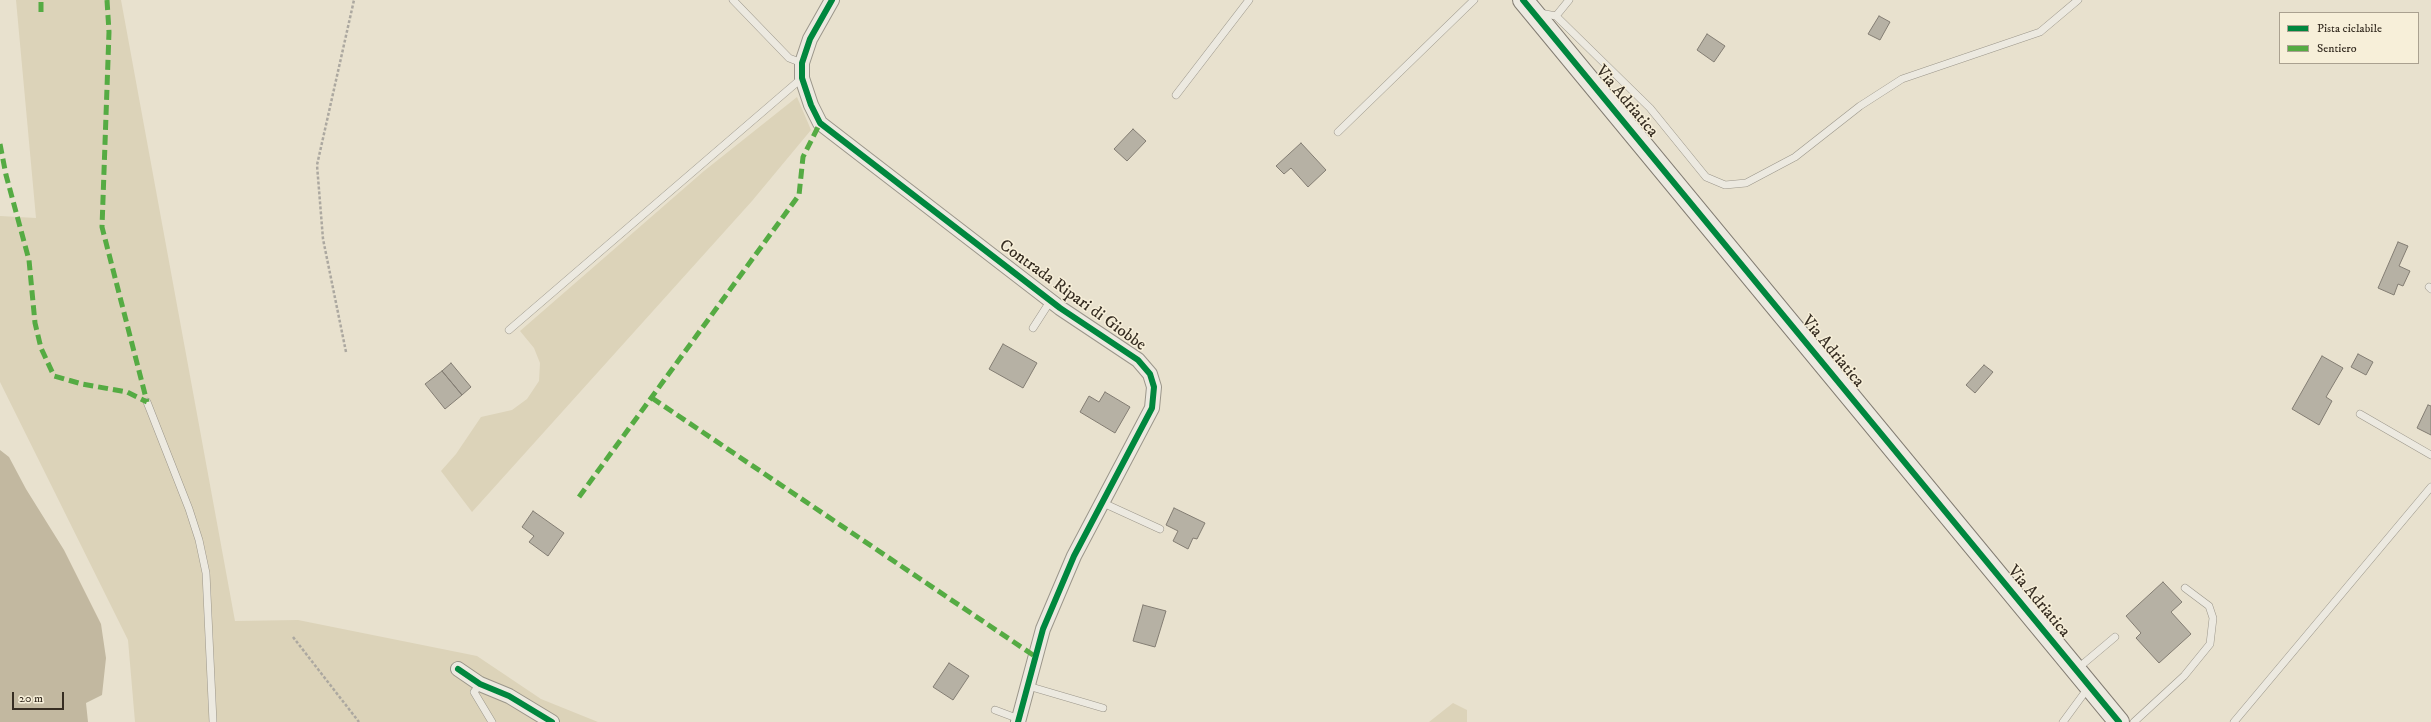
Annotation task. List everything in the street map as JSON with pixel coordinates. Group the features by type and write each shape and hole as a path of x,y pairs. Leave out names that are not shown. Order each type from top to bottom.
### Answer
{"main road":[{"name":"Via Adriatica","path":"1527,6 2119,722"}],"street":[{"name":"Contrada Ripari di Giobbe","path":"832,0 810,39 802,63 802,78 811,105 820,122 1051,300 1138,360 1150,374 1154,387 1152,408 1101,502 1074,556 1043,629 1018,720"},
{"path":"458,669 480,684 509,696 552,722"}],"lane":[{"path":"733,0 789,58 802,63"},
{"path":"1176,95 1249,0"},
{"path":"1338,132 1474,0"},
{"path":"1556,16 1569,0"},
{"path":"1527,6 1556,16 1650,108 1706,177 1725,185 1746,183 1795,157 1860,106 1902,79 2040,32 2078,0"},
{"path":"509,330 802,78"},
{"path":"1033,328 1051,300"},
{"path":"147,402 199,540 206,573 213,722"},
{"path":"2360,414 2431,454"},
{"path":"2234,722 2431,487"},
{"path":"1101,502 1160,529"},
{"path":"2134,722 2184,676 2210,644 2214,618 2209,606 2185,588"},
{"path":"2076,670 2115,636"},
{"path":"480,684 474,692 492,722"},
{"path":"1028,686 1103,708"},
{"path":"2063,722 2090,686"},
{"path":"995,710 1018,720"}],"path":[{"path":"346,352 323,239 317,165 354,0"},
{"path":"293,637 359,722"}],"shaded area":[{"path":"16,0 121,0 235,621 298,620 477,656 541,699 598,722 135,722 128,640 0,382 0,216 36,218"},
{"path":"797,97 811,130 752,201 472,512 441,471 456,454 481,417 512,410 527,399 539,381 540,363 534,348 520,331 704,171"},
{"path":"0,450 9,457 26,489 64,550 101,624 106,658 102,695 86,703 88,722 0,722"},
{"path":"1453,703 1467,710 1467,722 1429,722"}],"building":[{"path":"1879,16 1890,22 1880,40 1868,34"},
{"path":"1707,34 1725,46 1714,62 1697,50"},
{"path":"1133,129 1146,141 1127,161 1114,149"},
{"path":"1301,143 1326,170 1308,187 1291,168 1284,174 1276,166"},
{"path":"2398,242 2408,246 2399,266 2410,271 2403,286 2398,284 2394,295 2378,288"},
{"path":"1003,344 1037,363 1023,388 989,369"},
{"path":"2358,354 2373,362 2366,375 2351,367"},
{"path":"2322,356 2343,368 2326,397 2332,401 2319,425 2292,409"},
{"path":"451,363 471,387 462,395 442,371"},
{"path":"1984,365 1993,372 1975,393 1966,385"},
{"path":"442,371 462,395 445,409 425,384"},
{"path":"1105,392 1130,407 1115,433 1080,412 1089,396 1099,402"},
{"path":"2428,405 2431,406 2431,435 2417,428"},
{"path":"1174,508 1205,523 1197,539 1193,538 1188,549 1173,541 1178,531 1166,525"},
{"path":"533,511 564,533 548,556 529,542 534,536 522,527"},
{"path":"2163,582 2182,602 2171,612 2191,634 2159,663 2136,638 2141,633 2126,616"},
{"path":"1143,605 1166,611 1155,647 1133,641"},
{"path":"949,663 969,676 953,700 933,687"}],"marked path":[{"path":"41,0 41,12"},
{"path":"107,0 109,32 102,227 147,402"},
{"path":"579,497 799,195 803,157 820,123"},
{"path":"0,144 6,175 29,260 35,323 41,348 54,376 82,384 127,392 147,402"},
{"path":"652,398 1036,657"}],"cycle path":[{"path":"832,0 810,39 802,63 802,78 811,105 820,123 1060,308 1138,360 1150,374 1154,387 1152,408 1074,556 1043,629 1018,722"},
{"path":"1523,0 2119,722"},
{"path":"458,669 480,684 509,696 552,722"}]}
